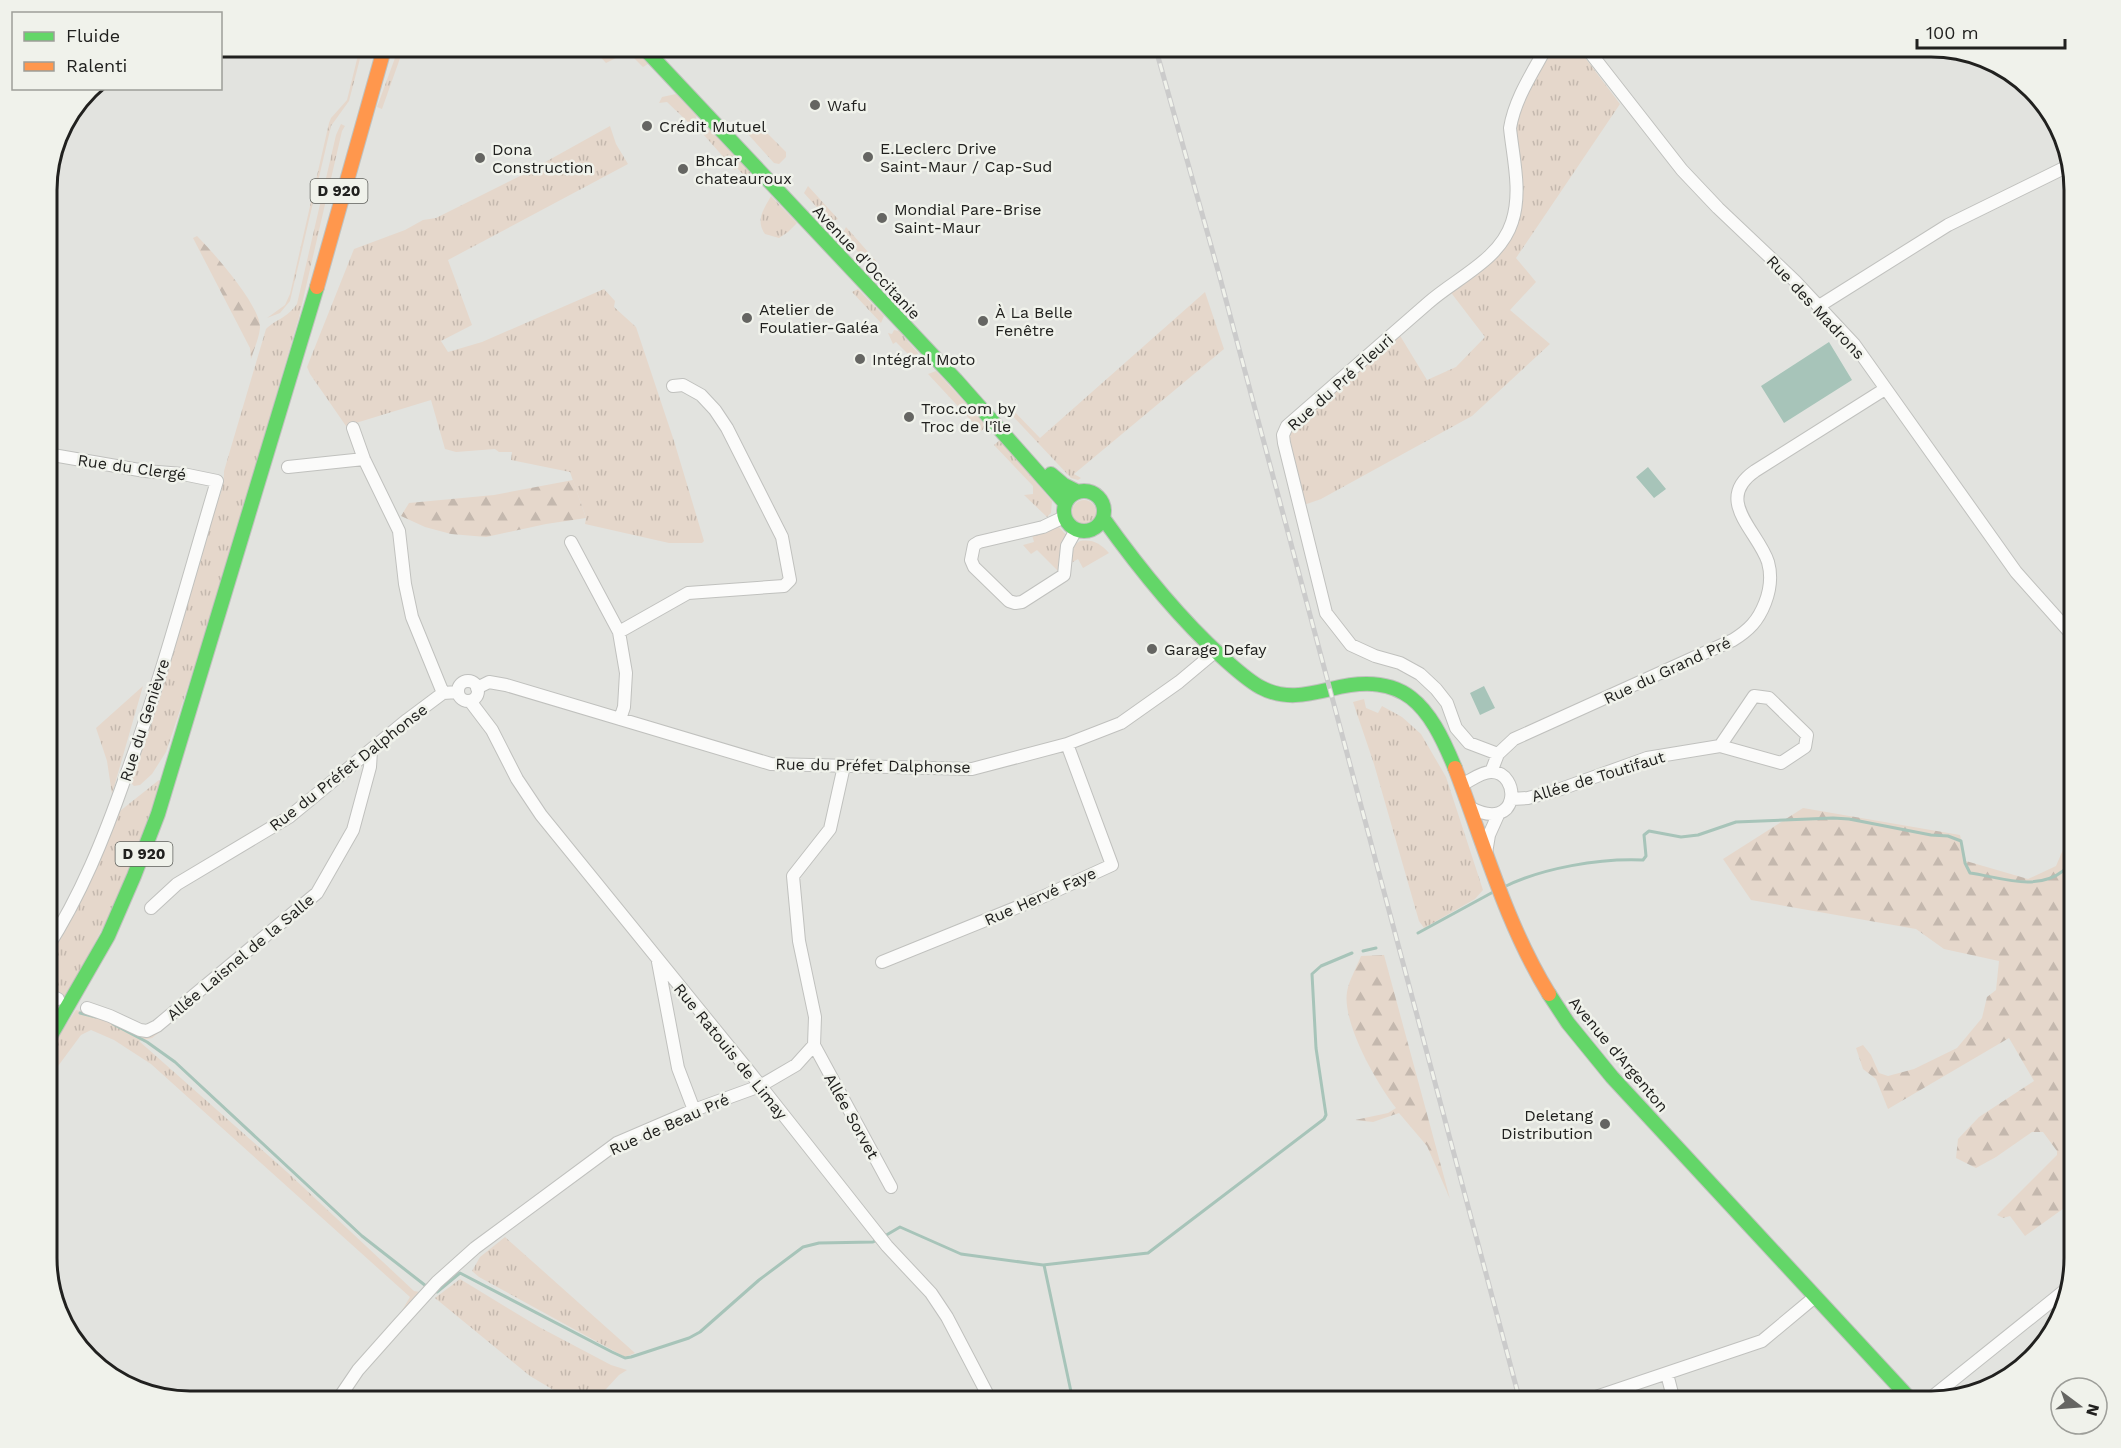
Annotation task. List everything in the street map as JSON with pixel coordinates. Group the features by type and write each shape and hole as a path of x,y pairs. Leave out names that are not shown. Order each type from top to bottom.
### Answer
{"main road":[{"name":"D 920","path":"326,252 328,234 373,57"},
{"name":"D 920","path":"57,1025 88,974 117,916 158,814 333,233 382,57"},
{"name":"Avenue d'Occitanie","path":"652,57 956,380 1044,478 1065,510 1068,525 1083,530 1134,562"},
{"name":"Avenue d'Occitanie","path":"662,57 811,213 1050,473 1064,485 1078,492 1089,492 1097,496 1104,509 1103,518 1134,562 1216,651"},
{"path":"1065,510 1069,498 1078,492"},
{"path":"1083,530 1095,528 1103,518"},
{"name":"Avenue d'Argenton","path":"1216,651 1256,686 1281,695 1314,693 1360,682 1383,684 1407,694 1428,711 1461,785 1528,958 1555,1004 1630,1097 1903,1391"}],"street":[{"name":"Rue du Pré Fleuri","path":"1498,754 1469,743 1456,728 1447,703 1436,688 1420,674 1400,663 1375,656 1351,645 1326,613 1284,443 1284,435 1287,426 1429,302 1486,258 1506,237 1512,223 1516,201 1516,176 1510,128 1512,117 1541,57"},
{"name":"Rue des Madrons","path":"1594,57 1682,170 1819,306 1854,344 2016,572 2064,626"},
{"path":"1819,306 1948,225 2062,169"},
{"path":"619,632 688,593 787,584 790,580 784,544 751,471 728,428 716,410 692,389 673,386"},
{"name":"Rue du Grand Pré","path":"1498,754 1514,739 1733,640 1749,630 1760,616 1768,596 1770,578 1768,562 1741,515 1737,500 1740,487 1746,477 1885,389"},
{"path":"353,428 364,459 399,531 406,590 412,617 443,693"},
{"name":"Rue du Clergé","path":"57,456 217,481"},
{"path":"288,467 364,459"},
{"name":"Rue du Genièvre","path":"57,933 85,883 108,826 161,672 217,481"},
{"path":"1065,510 1043,527 974,545 971,560 974,567 1009,601 1022,602 1064,575 1067,546 1083,530"},
{"path":"571,542 619,632 626,673 624,707 620,719"},
{"name":"Rue du Préfet Dalphonse","path":"477,688 489,682 506,685 771,764 972,769 1067,744 1121,723 1179,682 1216,651"},
{"path":"464,682 471,682 477,688 475,697 470,701 460,698 458,692 464,682"},
{"name":"Rue du Préfet Dalphonse","path":"151,908 177,885 289,817 443,693 458,692"},
{"name":"Allée de Toutifaut","path":"1512,799 1528,798 1558,790 1647,758 1720,746 1781,762 1804,747 1807,735 1769,698 1754,696 1720,746"},
{"name":"Rue Ratouis de Limay","path":"470,701 492,730 517,779 541,815 887,1246 931,1293 947,1317 986,1391"},
{"name":"Rue Hervé Faye","path":"882,962 1040,898 1112,865 1067,744"},
{"name":"Allée Laisnel de la Salle","path":"87,1008 147,1031 157,1026 317,893 352,830 370,767 371,751"},
{"path":"1491,772 1498,754"},
{"path":"814,1045 815,1017 799,941 793,876 830,829 844,766"},
{"path":"1461,785 1491,772 1505,777 1510,786 1512,799 1508,808 1498,815 1489,835 1486,854"},
{"path":"1468,807 1478,812 1498,815"},
{"path":"658,960 678,1068 694,1110"},
{"name":"Rue de Beau Pré","path":"344,1391 358,1370 437,1282 475,1248 617,1143 694,1110 760,1086 796,1065 814,1045"},
{"name":"Allée Sorvet","path":"814,1045 891,1188"},
{"path":"1615,1391 1762,1341 1816,1296"},
{"path":"1940,1390 2058,1296"},
{"path":"1667,1374 1671,1391"}],"green space":[{"path":"358,57 360,57 349,101 331,126 290,301 280,313 267,318 285,305 290,294 329,123 347,100"},
{"path":"395,57 400,57 382,109 377,107"},
{"path":"600,57 618,57 606,63"},
{"path":"633,57 641,57 648,64 643,67"},
{"path":"1548,57 1585,57 1620,104 1516,258 1536,282 1510,310 1550,344 1472,416 1321,499 1304,505 1288,442 1292,427 1399,334 1427,380 1456,367 1485,337 1449,290 1508,240 1516,154 1516,115"},
{"path":"676,94 697,116 691,125 667,102 659,103 662,97"},
{"path":"699,119 751,173 749,181 737,168 735,170 695,125"},
{"path":"756,122 786,152 786,157 779,164 774,163 747,133 747,128"},
{"path":"341,124 345,126 299,317 214,608 166,752 152,774 140,785 134,786 131,778 220,494 224,471 266,329 289,313 297,304 336,135"},
{"path":"610,126 616,144 628,164 448,260 472,325 441,341 448,352 482,342 604,289 615,301 614,307 636,327 674,441 704,541 702,543 669,543 585,524 586,518 570,472 511,460 512,452 499,452 495,449 456,452 445,449 431,400 346,426 307,367 354,249 405,230 423,220 436,218 522,175"},
{"path":"808,186 838,219 830,222 804,193"},
{"path":"771,196 797,223 779,238 765,234 761,224 763,210"},
{"path":"846,227 877,262 866,260 842,235"},
{"path":"197,236 245,293 258,318 260,328 251,359 250,348 193,238"},
{"path":"858,289 884,316 881,323 852,292"},
{"path":"1205,292 1224,349 1074,474 1081,478 1078,480 1071,478 1008,411 1009,406 1040,438"},
{"path":"894,330 899,331 918,353 917,359 896,342 893,344 888,333 892,334"},
{"path":"936,371 987,426 981,431 928,374"},
{"path":"1000,440 1052,501 1051,513 1047,517 1024,495 1033,494 1033,486 994,445"},
{"path":"573,480 586,518 486,537 451,534 425,527 401,516 409,503 494,495"},
{"path":"1084,500 1089,501 1095,507 1095,517 1089,523 1084,524 1079,523 1073,517 1072,512 1073,507 1079,501"},
{"path":"1059,527 1068,537 1060,573 1037,550 1031,554 1023,545 1034,542 1032,535"},
{"path":"1080,541 1096,543 1109,553 1083,568 1078,559 1071,563 1074,545"},
{"path":"143,686 112,794 107,761 96,728"},
{"path":"1364,699 1366,708 1378,713 1382,706 1402,717 1421,734 1446,777 1483,890 1475,899 1424,928 1419,921 1374,764 1353,702"},
{"path":"159,780 162,782 115,904 66,998 57,995 57,941 75,914 120,811"},
{"path":"1803,808 1960,835 1966,861 2028,879 2056,866 2064,847 2064,1208 2025,1236 2010,1216 2003,1218 1997,1215 2057,1155 2057,1151 2043,1132 2032,1132 1976,1168 1956,1158 1958,1139 1979,1117 2034,1081 2009,1038 1888,1109 1876,1079 1863,1069 1856,1048 1863,1045 1871,1055 1879,1073 1888,1076 1914,1069 1957,1048 1982,1018 1987,997 1996,990 1999,961 1944,949 1916,929 1751,900 1723,859"},
{"path":"1384,955 1450,1199 1427,1146 1399,1113 1373,1122 1355,1120 1388,1113 1396,1108 1362,1053 1347,1005 1348,987 1361,956"},
{"path":"76,1010 105,1017 136,1033 175,1020 152,1038 139,1041 287,1172 414,1291 420,1292 426,1288 397,1319 410,1297 151,1064 114,1040 91,1030 81,1035 57,1067 57,1038"},
{"path":"505,1237 635,1353 625,1357 479,1277 472,1271 480,1257"},
{"path":"460,1279 539,1327 611,1365 627,1370 604,1391 555,1391 530,1376 435,1298"}],"shaded area":[{"path":"1829,342 1852,380 1784,423 1761,386"},
{"path":"1648,467 1666,489 1654,498 1636,477"},
{"path":"1484,686 1495,708 1480,715 1470,693"}],"waterway":[{"path":"1504,887 1536,874 1572,866 1608,861 1643,860 1646,856 1644,835 1649,831 1681,837 1698,835 1736,822 1833,818 1948,836 1961,841 1965,863 1970,873 2029,882 2041,881 2064,870"},
{"path":"1418,933 1495,891"},
{"path":"1363,951 1376,948"},
{"path":"883,1237 900,1227 961,1254 1043,1265 1148,1253 1324,1119 1326,1115 1316,1048 1312,974 1321,966 1352,953"},
{"path":"80,1013 96,1017"},
{"path":"113,1024 147,1042 175,1062 362,1236 426,1286"},
{"path":"437,1292 460,1273 625,1358 689,1338 700,1332 759,1280 803,1247 819,1243 877,1240"},
{"path":"1044,1265 1071,1391"}],"railway":[{"path":"1158,57 1219,274 1517,1391"}],"traffic: fast":[{"path":"652,57 956,380 1065,503"},
{"path":"57,1025 108,936 158,814 317,287"},
{"path":"1051,474 1064,485 1078,492"},
{"path":"1084,491 1092,492 1098,497 1103,503 1104,511 1103,519 1098,525 1092,530 1084,531 1076,530 1070,525 1065,519 1064,511 1065,503 1070,497 1076,492 1084,491"},
{"path":"1103,518 1173,607 1204,640 1250,680 1269,691 1286,695 1357,684 1378,684 1396,689 1411,698 1424,710 1435,726 1455,768"},
{"path":"1549,994 1568,1023 1612,1077 1903,1391"}],"traffic: slow":[{"path":"317,287 382,57"},
{"path":"1455,768 1508,912 1549,994"}],"place":[{"name":"Wafu","path":"815,105"},
{"name":"Crédit Mutuel","path":"647,126"},
{"name":"E.Leclerc Drive Saint-Maur / Cap-Sud","path":"868,157"},
{"name":"Dona Construction","path":"480,158"},
{"name":"Bhcar chateauroux","path":"683,169"},
{"name":"Mondial Pare-Brise Saint-Maur","path":"882,218"},
{"name":"Atelier de Foulatier-Galéa","path":"747,318"},
{"name":"À La Belle Fenêtre","path":"983,321"},
{"name":"Intégral Moto","path":"860,359"},
{"name":"Troc.com by Troc de l'île","path":"909,417"},
{"name":"Garage Defay","path":"1152,649"},
{"name":"Deletang Distribution","path":"1605,1124"}]}
